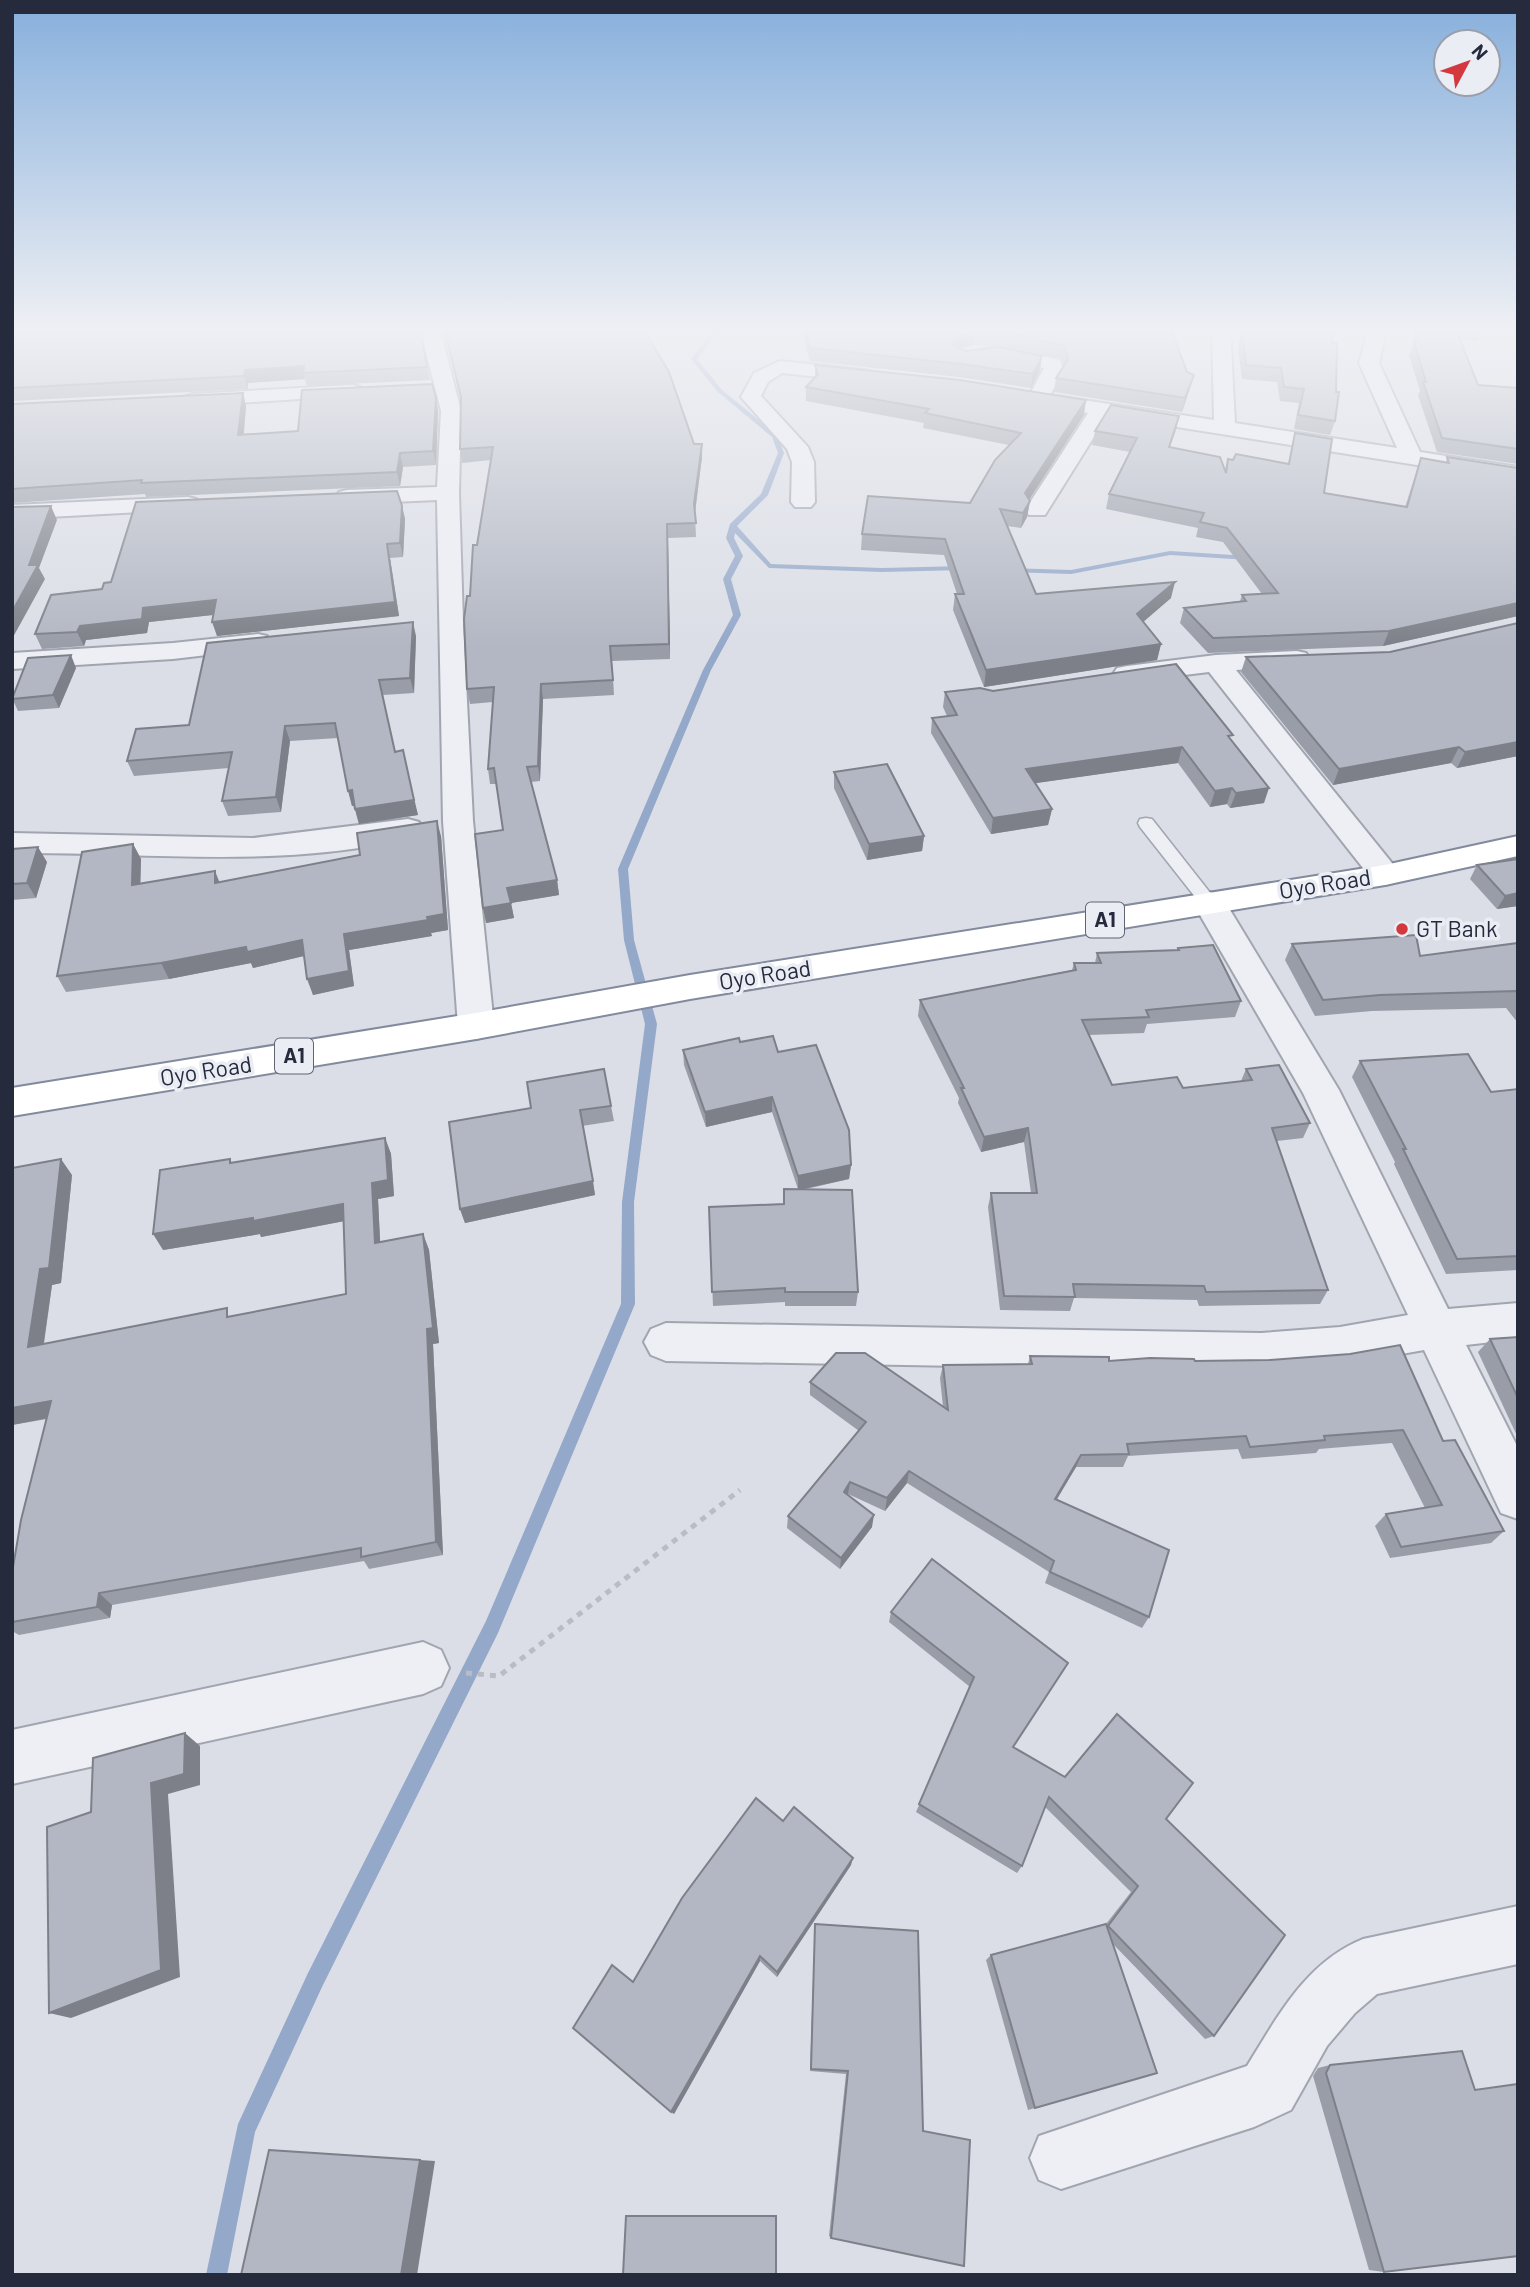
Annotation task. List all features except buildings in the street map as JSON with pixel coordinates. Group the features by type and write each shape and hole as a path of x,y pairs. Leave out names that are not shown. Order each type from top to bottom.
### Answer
{"highway":[{"name":"Oyo Road","path":"12,1102 476,1026 690,987 1385,875 1518,846"}],"street":[{"path":"450,434 448,493 450,621 458,821 476,1026"},
{"path":"785,434 797,447 803,462 803,502"},
{"path":"1037,510 1085,434"},
{"path":"1257,434 1518,474"},
{"path":"1401,434 1412,457"},
{"path":"323,498 448,493"},
{"path":"12,512 213,503"},
{"path":"422,624 450,621"},
{"path":"12,661 173,651 284,639"},
{"path":"1105,677 1216,663 1319,658"},
{"path":"1216,663 1385,875"},
{"path":"12,843 74,841 251,848 295,845 458,821"},
{"path":"1209,903 1320,1090 1518,1497"},
{"path":"666,1342 1261,1352 1340,1346 1436,1329 1518,1321"},
{"path":"12,1757 423,1668"},
{"path":"1061,2158 1254,2096 1269,2088 1306,2025 1334,1992 1363,1968 1518,1935"}],"lane":[{"path":"1146,823 1209,903"}],"path":[{"path":"499,1676 740,1490"}],"waterway":[{"path":"733,526 764,495 781,453 772,434"},
{"path":"216,2275 245,2131 315,1980 492,1627 628,1304 628,1202 651,1024 629,940 623,869 707,670 737,615 727,579 739,556 730,538 733,526"},
{"path":"733,526 769,566 882,570 964,568"},
{"path":"1011,570 1071,572 1170,553 1249,558"}],"place":[{"name":"GT Bank","path":"1402,929"}]}
